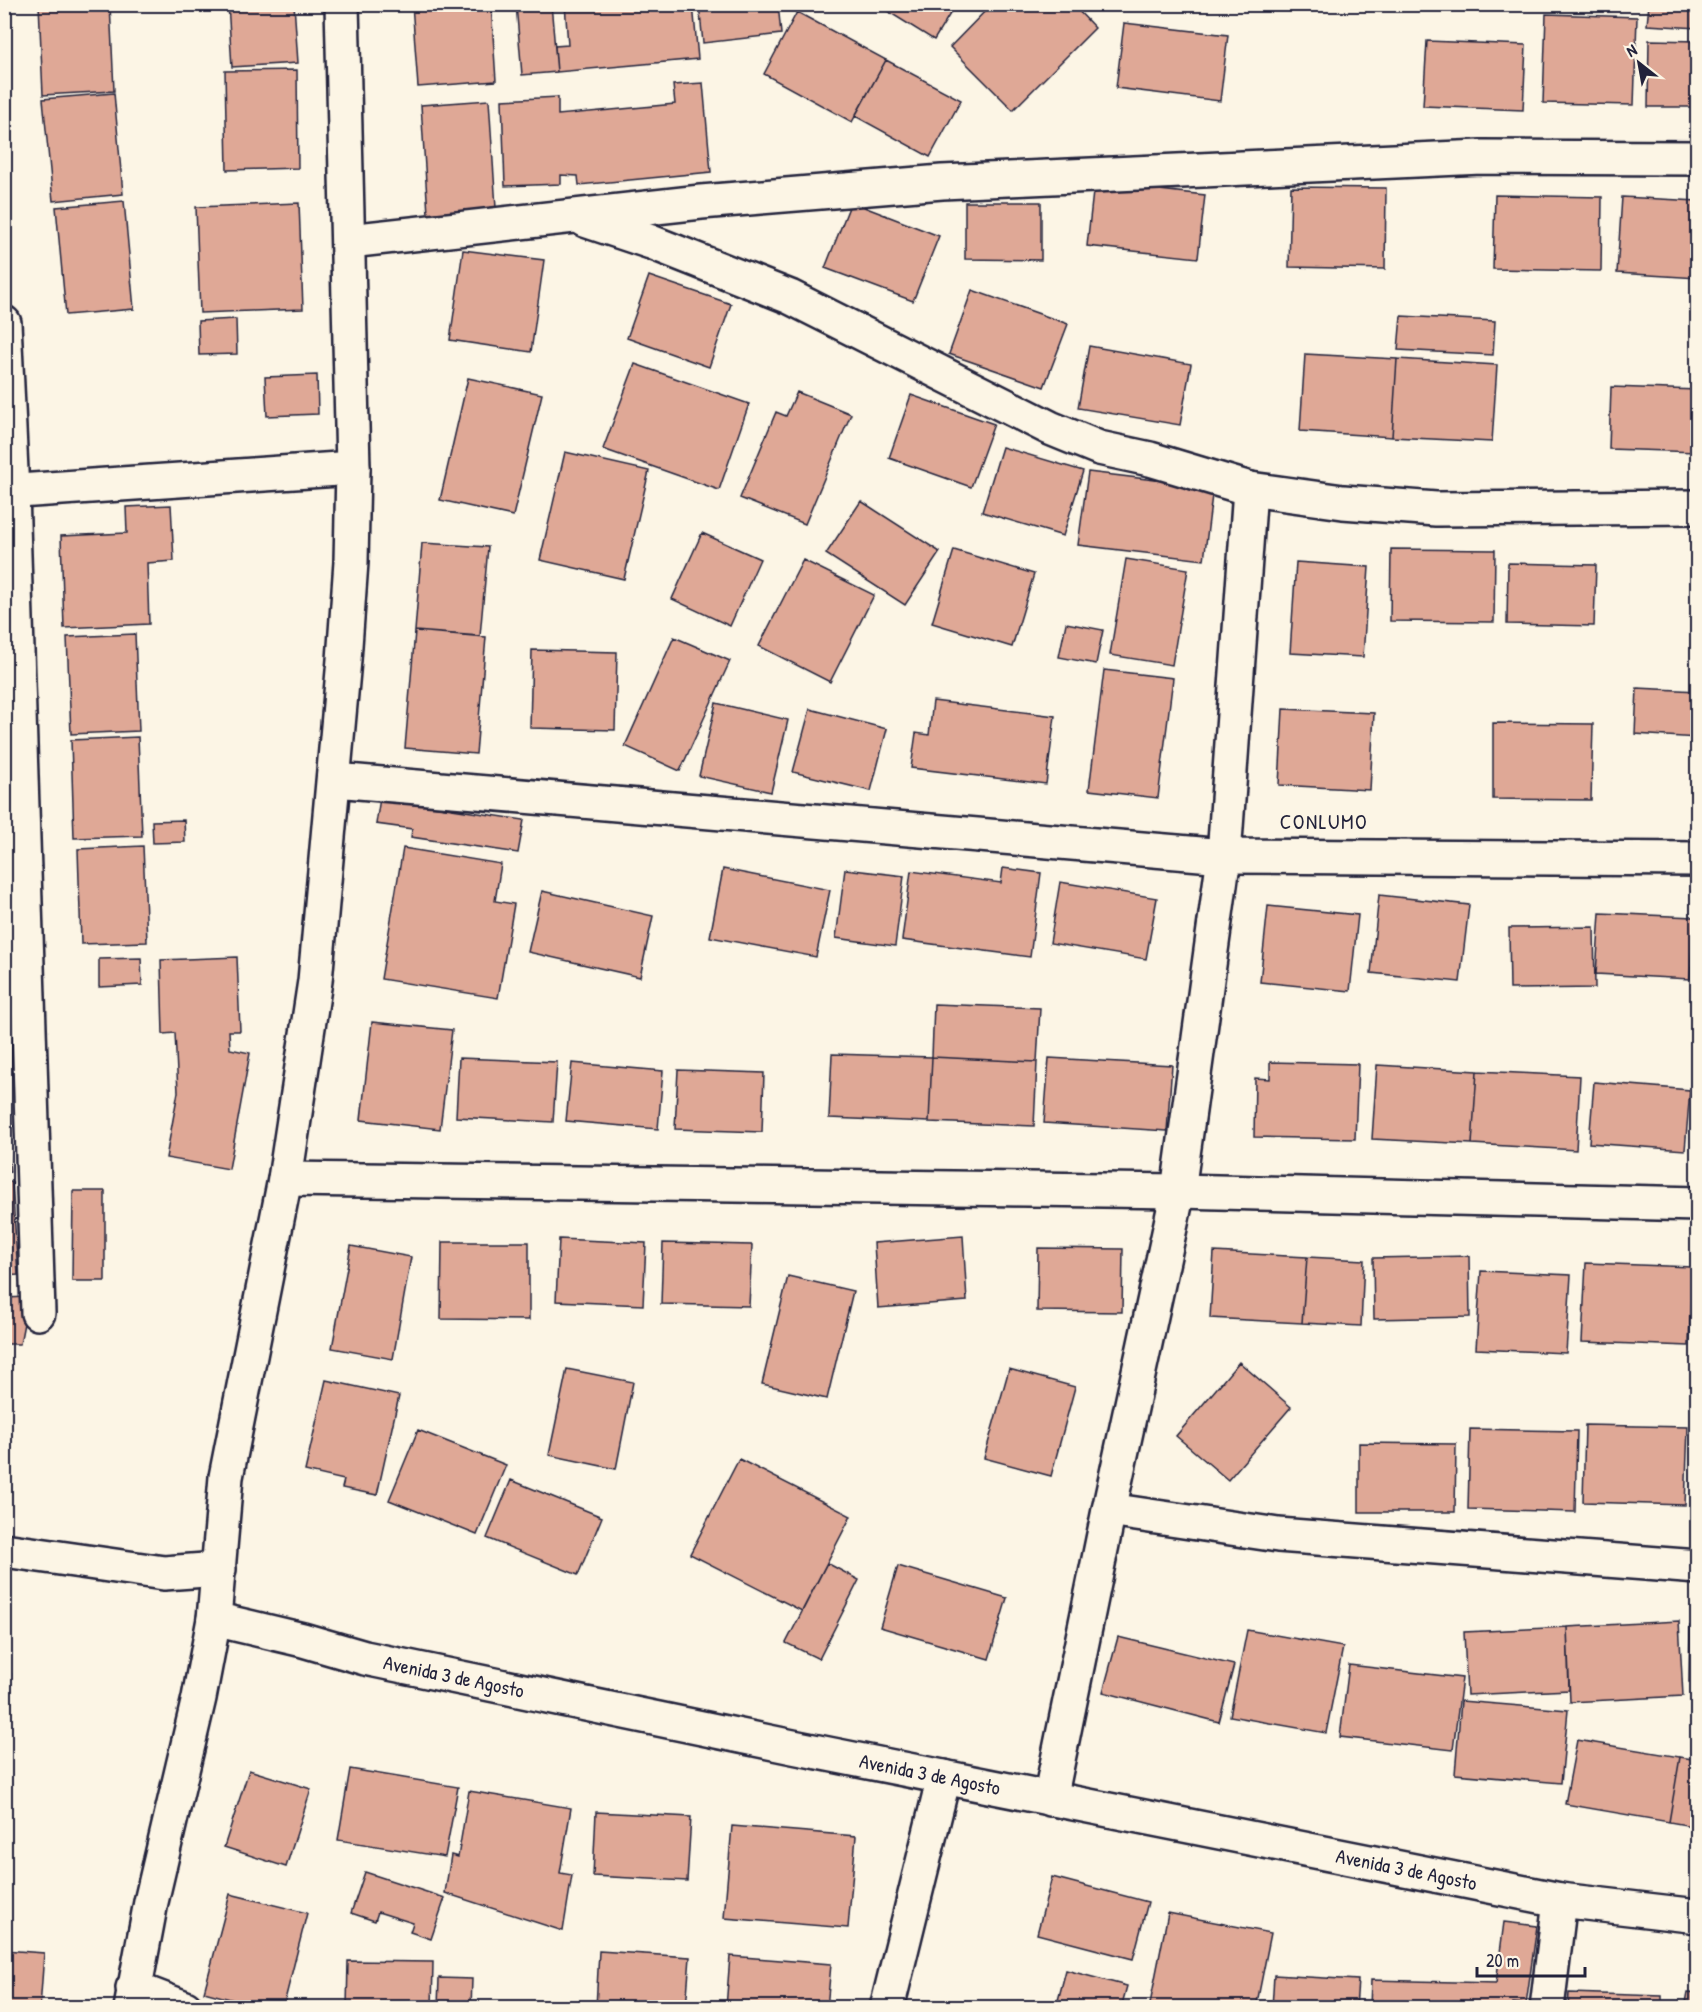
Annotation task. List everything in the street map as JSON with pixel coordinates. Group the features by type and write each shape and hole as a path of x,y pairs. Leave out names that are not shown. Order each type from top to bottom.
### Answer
{"street":[{"path":"185,2007 132,1998 214,1619 226,1478 285,1179 315,981 351,562 353,468 342,4"},
{"path":"349,241 575,216 942,182 1481,157 1698,158"},
{"path":"575,216 651,242 789,297 1050,428 1099,448 1150,459 1250,489 1342,502 1436,509 1698,507"},
{"path":"4,323 8,492 38,1313"},
{"path":"8,492 353,468"},
{"path":"1050,1799 1109,1510 1178,1191 1224,856 1250,489"},
{"path":"334,780 1224,856 1698,860"},
{"path":"285,1179 1178,1191 1698,1204"},
{"path":"1109,1510 1278,1535 1698,1567"},
{"path":"4,1550 164,1573 205,1572 219,1569"},
{"name":"Avenida 3 de Agosto","path":"214,1619 303,1640 365,1658 1050,1799 1560,1900 1698,1916"},
{"path":"887,2007 944,1777"},
{"path":"1547,2007 1560,1900"}],"building":[{"path":"39,4 110,4 114,91 43,95"},
{"path":"228,4 294,4 298,63 232,67"},
{"path":"412,4 491,4 496,81 418,87"},
{"path":"516,4 551,4 557,72 522,75"},
{"path":"565,4 693,4 698,59 557,72 555,46 568,45"},
{"path":"699,4 778,4 781,34 703,43"},
{"path":"876,4 956,4 934,40"},
{"path":"992,4 1072,4 1095,28 1013,110 950,47"},
{"path":"1649,4 1698,4 1698,28 1647,25"},
{"path":"797,12 886,60 852,122 764,74"},
{"path":"1546,14 1637,17 1634,105 1543,103"},
{"path":"1124,23 1228,35 1220,101 1116,88"},
{"path":"1649,40 1698,41 1698,107 1648,107"},
{"path":"1427,41 1526,45 1523,110 1423,106"},
{"path":"886,60 961,100 930,157 855,116"},
{"path":"297,70 298,168 227,170 225,71"},
{"path":"703,83 711,172 579,185 578,176 561,175 561,184 505,186 502,100 558,97 558,115 675,104 673,85"},
{"path":"114,93 123,194 53,201 43,99"},
{"path":"489,100 496,208 428,214 421,105"},
{"path":"1094,183 1205,195 1198,258 1087,246"},
{"path":"1291,187 1386,188 1385,269 1289,267"},
{"path":"1495,195 1602,197 1601,271 1493,269"},
{"path":"1622,197 1698,201 1698,278 1617,273"},
{"path":"124,201 134,309 66,315 56,207"},
{"path":"851,202 939,236 913,301 825,268"},
{"path":"965,202 1041,202 1041,260 965,259"},
{"path":"299,203 303,309 200,313 196,207"},
{"path":"463,250 544,260 531,352 450,340"},
{"path":"649,276 731,304 709,367 627,338"},
{"path":"972,290 1068,324 1044,387 949,354"},
{"path":"1401,316 1495,321 1493,355 1398,350"},
{"path":"236,319 237,354 199,355 198,321"},
{"path":"1089,346 1191,364 1180,425 1078,408"},
{"path":"1305,354 1397,359 1392,437 1300,431"},
{"path":"1397,359 1497,365 1492,442 1392,437"},
{"path":"635,364 749,404 719,490 603,449"},
{"path":"317,375 318,414 267,416 265,377"},
{"path":"468,378 542,394 513,516 440,500"},
{"path":"1611,387 1698,390 1697,452 1609,449"},
{"path":"797,392 851,414 805,524 740,498 776,412 786,416"},
{"path":"911,395 994,424 971,487 889,458"},
{"path":"1002,447 1083,471 1063,536 982,512"},
{"path":"565,452 649,471 624,579 540,560"},
{"path":"1088,472 1213,487 1204,560 1078,545"},
{"path":"861,501 940,552 905,605 826,554"},
{"path":"171,505 174,561 147,563 149,624 64,628 61,536 127,533 126,507"},
{"path":"702,533 760,559 730,626 672,599"},
{"path":"422,543 488,547 480,636 415,631"},
{"path":"1391,549 1495,550 1494,622 1390,621"},
{"path":"954,550 1034,574 1012,647 932,623"},
{"path":"1126,559 1188,569 1172,665 1110,655"},
{"path":"803,560 874,595 830,682 759,646"},
{"path":"1296,562 1369,567 1363,657 1290,653"},
{"path":"1508,563 1596,565 1594,626 1507,624"},
{"path":"1066,623 1103,630 1096,664 1059,657"},
{"path":"415,631 486,637 476,754 405,748"},
{"path":"135,634 139,731 71,734 67,637"},
{"path":"674,637 730,661 680,771 625,746"},
{"path":"532,650 617,652 615,730 530,728"},
{"path":"1104,670 1173,678 1158,798 1089,790"},
{"path":"1637,688 1698,691 1698,738 1635,734"},
{"path":"933,701 1055,716 1046,784 911,768 916,733 929,735"},
{"path":"716,703 788,720 771,792 699,776"},
{"path":"810,709 887,729 871,791 793,772"},
{"path":"1283,709 1374,713 1370,790 1279,785"},
{"path":"1493,723 1593,724 1591,800 1493,799"},
{"path":"138,737 142,836 74,838 71,740"},
{"path":"380,798 524,820 518,853 411,837 412,829 376,824"},
{"path":"184,820 185,842 153,843 152,821"},
{"path":"143,846 147,942 81,944 78,849"},
{"path":"403,848 501,864 495,901 514,904 498,998 381,979"},
{"path":"1003,868 1041,873 1030,957 902,940 911,871 1001,883"},
{"path":"723,869 830,890 816,957 710,937"},
{"path":"845,869 904,876 895,946 836,938"},
{"path":"1060,882 1157,898 1146,959 1050,943"},
{"path":"542,891 653,916 640,977 528,952"},
{"path":"1379,895 1469,905 1460,982 1371,973"},
{"path":"1268,906 1358,915 1350,991 1260,982"},
{"path":"1600,913 1694,917 1690,979 1596,974"},
{"path":"1594,927 1595,988 1510,989 1509,928"},
{"path":"237,957 240,1031 229,1031 230,1049 250,1053 229,1169 166,1158 178,1092 175,1033 163,1034 161,960"},
{"path":"141,958 142,985 99,987 99,959"},
{"path":"934,1004 1040,1008 1037,1062 932,1057"},
{"path":"372,1022 452,1030 440,1129 361,1120"},
{"path":"832,1054 932,1057 929,1122 829,1118"},
{"path":"932,1057 1037,1062 1034,1126 929,1122"},
{"path":"459,1058 557,1062 553,1122 456,1117"},
{"path":"1049,1058 1172,1065 1167,1131 1044,1123"},
{"path":"1270,1062 1358,1064 1355,1139 1254,1137 1255,1078 1270,1079"},
{"path":"572,1063 663,1071 658,1129 566,1121"},
{"path":"1377,1065 1477,1071 1472,1144 1372,1139"},
{"path":"678,1070 764,1073 762,1132 675,1129"},
{"path":"1477,1071 1580,1076 1576,1150 1472,1144"},
{"path":"1594,1082 1690,1090 1685,1150 1589,1143"},
{"path":"4,1092 10,1172 4,1173"},
{"path":"4,1182 12,1182 18,1275 4,1276"},
{"path":"73,1191 105,1191 105,1281 72,1281"},
{"path":"963,1236 967,1301 878,1308 874,1243"},
{"path":"559,1239 646,1243 643,1305 556,1301"},
{"path":"442,1242 529,1242 529,1320 441,1319"},
{"path":"663,1243 752,1245 749,1306 661,1304"},
{"path":"351,1246 411,1257 393,1359 332,1348"},
{"path":"1038,1248 1123,1249 1122,1312 1037,1311"},
{"path":"1214,1252 1307,1257 1302,1323 1210,1318"},
{"path":"1469,1256 1470,1317 1374,1319 1373,1258"},
{"path":"1307,1257 1364,1260 1361,1326 1302,1323"},
{"path":"1586,1263 1692,1267 1689,1346 1582,1342"},
{"path":"1481,1271 1571,1275 1566,1353 1476,1349"},
{"path":"788,1276 853,1291 827,1399 762,1384"},
{"path":"29,1297 20,1344 4,1344 4,1298"},
{"path":"1239,1362 1291,1407 1228,1480 1176,1436"},
{"path":"567,1369 633,1382 616,1469 549,1455"},
{"path":"1009,1369 1075,1387 1051,1476 984,1458"},
{"path":"326,1380 399,1396 377,1495 342,1488 344,1480 305,1471"},
{"path":"1585,1425 1688,1427 1685,1505 1583,1502"},
{"path":"1470,1429 1577,1431 1575,1512 1468,1509"},
{"path":"418,1430 506,1465 477,1535 389,1500"},
{"path":"1359,1443 1456,1444 1455,1512 1359,1512"},
{"path":"739,1459 851,1516 802,1611 690,1554"},
{"path":"511,1480 602,1517 578,1575 487,1538"},
{"path":"827,1563 859,1580 819,1659 786,1643"},
{"path":"898,1566 1007,1598 989,1659 880,1627"},
{"path":"1679,1621 1683,1696 1570,1702 1567,1627"},
{"path":"1690,1626 1698,1626 1698,1682 1689,1682"},
{"path":"1567,1627 1569,1690 1467,1695 1464,1632"},
{"path":"1247,1630 1343,1647 1326,1733 1230,1716"},
{"path":"1118,1637 1234,1665 1219,1722 1103,1692"},
{"path":"1349,1665 1462,1678 1453,1750 1340,1737"},
{"path":"4,1673 11,1674 4,1734"},
{"path":"1461,1701 1568,1710 1561,1783 1455,1774"},
{"path":"1577,1740 1680,1757 1669,1822 1565,1804"},
{"path":"1680,1757 1698,1760 1698,1827 1669,1822"},
{"path":"350,1769 458,1787 445,1857 338,1840"},
{"path":"249,1770 311,1789 286,1867 224,1847"},
{"path":"469,1791 571,1808 560,1873 572,1875 563,1931 445,1893 451,1855 458,1857"},
{"path":"596,1812 691,1817 687,1881 593,1876"},
{"path":"732,1826 856,1836 848,1928 724,1918"},
{"path":"365,1872 445,1898 431,1939 410,1932 413,1923 378,1912 375,1921 351,1913"},
{"path":"1052,1877 1148,1902 1133,1959 1037,1934"},
{"path":"230,1894 307,1913 283,2008 264,2008 204,1992"},
{"path":"1168,1913 1271,1933 1256,2008 1166,2008 1150,2004"},
{"path":"1504,1922 1537,1926 1526,2004 1513,2003 1513,2008 1370,2008 1371,1980 1496,1983"},
{"path":"4,1950 44,1953 40,2008 4,2007"},
{"path":"599,1951 690,1957 686,2008 596,2008"},
{"path":"730,1956 831,1964 827,2008 726,2008"},
{"path":"348,1961 433,1962 432,2008 347,2008"},
{"path":"1066,1970 1127,1986 1121,2008 1056,2008"},
{"path":"1274,1975 1358,1980 1356,2008 1272,2008"},
{"path":"439,1978 472,1979 471,2008 438,2008"},
{"path":"1688,1992 1698,1993 1698,2008 1685,2008"},
{"path":"1569,1993 1662,1996 1662,2008 1568,2008"}],"district":[{"name":"CONLUMO","path":"1324,822"}]}
